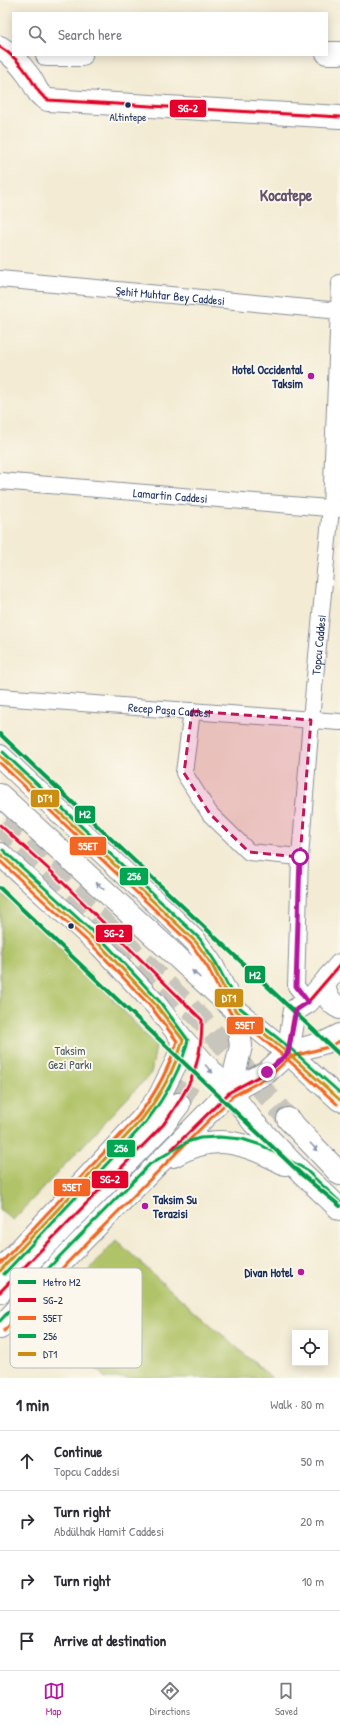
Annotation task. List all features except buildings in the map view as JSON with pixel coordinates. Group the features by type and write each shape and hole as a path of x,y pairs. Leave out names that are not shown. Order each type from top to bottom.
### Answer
{"main road":[{"path":"7,51 29,75 39,95 48,100 340,117"},
{"path":"328,53 340,53"},
{"path":"0,756 196,942 212,965 234,1010 241,1046 230,1092"},
{"path":"0,795 234,1010 288,1053 340,1100"},
{"path":"0,854 101,946 156,1005 183,1040 230,1092 254,1123 302,1173 340,1209"},
{"path":"288,1053 296,1010 308,1002 337,968"},
{"path":"337,968 326,982 326,991 328,999 334,1006 340,1008"},
{"path":"56,1268 154,1167 230,1092 267,1072 288,1053 326,1042 340,1035"},
{"path":"0,1271 142,1119 160,1097 178,1060 183,1040"},
{"path":"24,1268 163,1126 179,1104"},
{"path":"288,1119 340,1174"},
{"path":"154,1167 189,1147 201,1143 219,1142 241,1144 259,1150 302,1173"},
{"path":"0,1292 10,1282"},
{"path":"0,1328 10,1317"}],"street":[{"name":"Şehit Muhtar Bey Caddesi","path":"0,279 339,310"},
{"name":"Topcu Caddesi","path":"308,1002 296,986 300,857 311,720 336,508 340,283"},
{"name":"Lamartin Caddesi","path":"0,481 336,508"},
{"name":"Recep Paşa Caddesi","path":"0,697 340,722"},
{"path":"192,711 184,773 210,814 249,852 300,857"}],"highlighted area":[{"path":"192,711 311,720 300,857 249,852 210,814 184,773"}],"green space":[{"name":"Taksim Gezi Parkı","path":"0,892 83,967 156,1046 151,1073 13,1220 0,1209"},
{"path":"116,1240 166,1286 272,1378 105,1378 96,1368 142,1368 142,1268 91,1268"}],"tunnel":[{"path":"0,825 54,874 202,1020 288,1119"},
{"path":"179,1104 196,1069 201,1041"}],"metro line":[{"name":"M2","path":"0,734 340,1055"},
{"name":"M2","path":"0,888 301,1174 340,1206"}],"transit line":[{"name":"SG-2","path":"0,47 19,63 39,92 48,100 340,117"},
{"name":"256","path":"3,752 200,939 216,963 239,1007 291,1049 340,1093"},
{"name":"DT1","path":"0,756 196,942 212,965 235,1010 288,1053 340,1100"},
{"name":"55ET","path":"0,763 192,945 208,968 231,1014 285,1057 337,1104"},
{"name":"SG-2","path":"0,825 54,874 202,1020 200,1051 197,1064 187,1088 163,1125 23,1268"},
{"name":"256","path":"3,850 105,943 160,1002 188,1040 172,1083 146,1122 4,1274"},
{"name":"DT1","path":"0,854 101,946 156,1005 183,1040 166,1082 142,1119 0,1271"},
{"name":"55ET","path":"0,861 97,950 152,1008 177,1041 161,1080 151,1099 138,1116 0,1264"},
{"name":"SG-2","path":"172,1149 230,1092 267,1072 288,1053 295,1010 308,1002 340,965"},
{"name":"55ET","path":"62,1268 233,1096 270,1076 290,1057 328,1047 340,1041"},
{"name":"256","path":"49,1268 150,1164 187,1142 200,1138 219,1137 242,1139 261,1145 305,1169 340,1202"},
{"name":"SG-2","path":"0,1292 10,1282"},
{"name":"256","path":"0,1321 10,1310"},
{"name":"55ET","path":"4,1331 10,1325"}],"place":[{"name":"Altintepe","path":"128,105"},
{"name":"Hotel Occidental Taksim","path":"311,376"},
{"name":"Taksim Su Terazisi","path":"145,1206"},
{"name":"Divan Hotel","path":"301,1272"}],"district":[{"name":"Kocatepe","path":"286,195"}],"route":[{"path":"267,1072 288,1053 296,1010 308,1002 296,986 300,857"}]}
